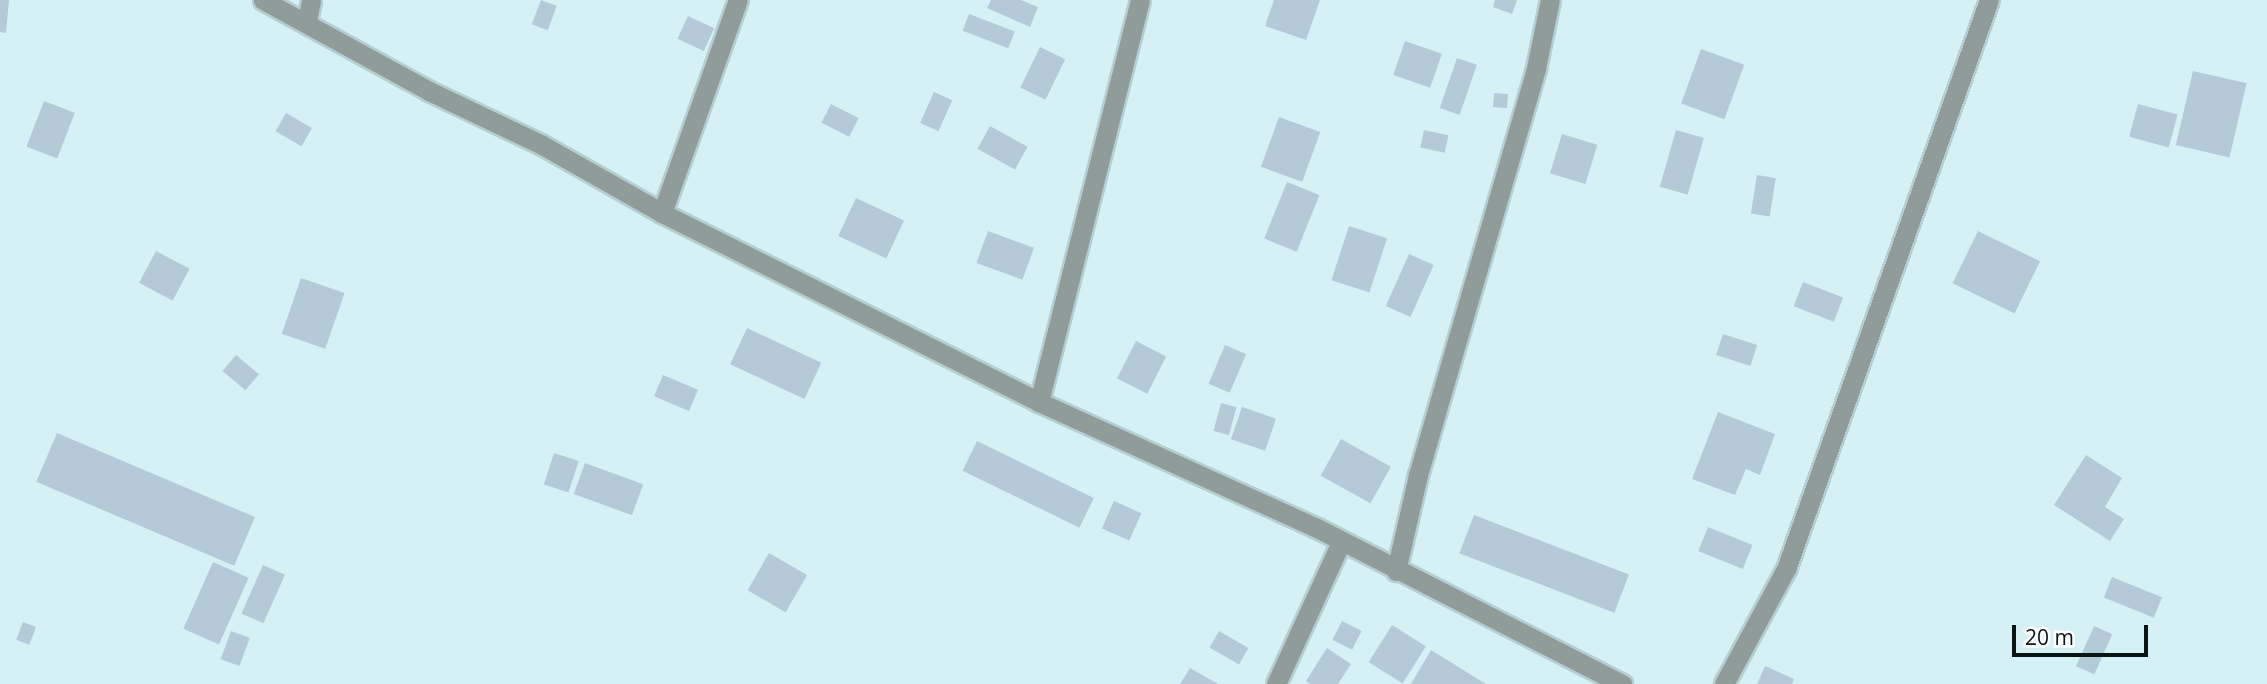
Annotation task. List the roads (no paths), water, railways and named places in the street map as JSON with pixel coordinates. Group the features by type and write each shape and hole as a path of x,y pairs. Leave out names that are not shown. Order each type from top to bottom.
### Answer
{"street":[{"path":"263,0 307,21 662,213 1039,402 1341,542 1622,684"},
{"path":"307,21 311,0"},
{"path":"662,213 738,0"},
{"path":"1039,402 1140,0"},
{"path":"1396,571 1418,475 1536,68 1550,0"},
{"path":"1724,684 1786,569 1989,0"},
{"path":"1276,684 1341,542"}]}
